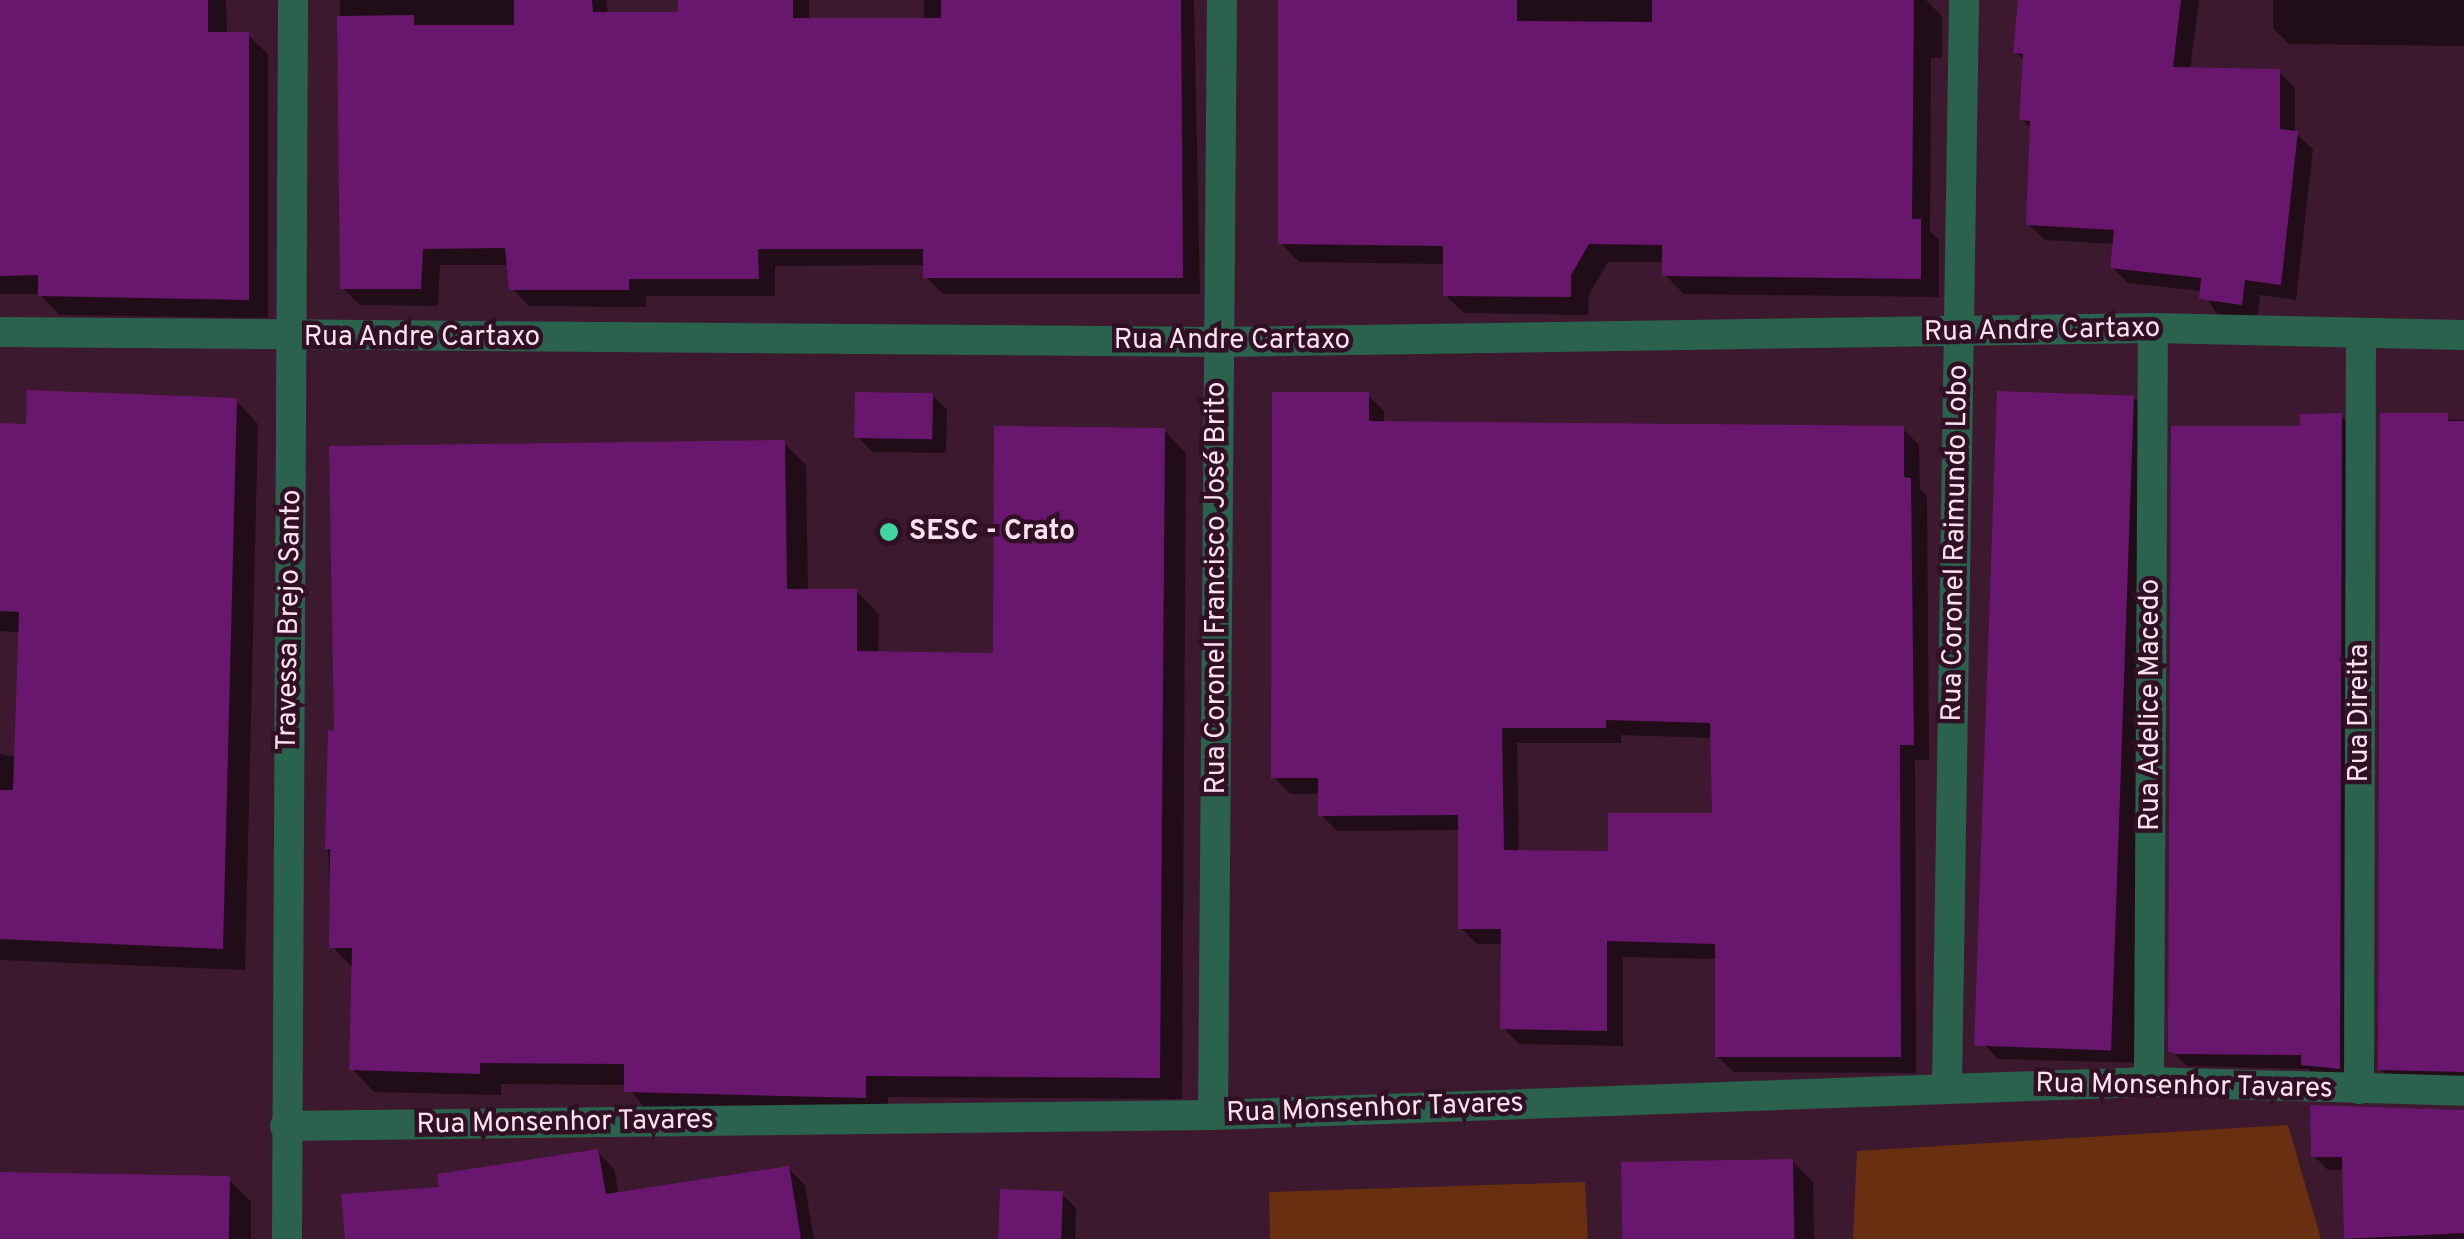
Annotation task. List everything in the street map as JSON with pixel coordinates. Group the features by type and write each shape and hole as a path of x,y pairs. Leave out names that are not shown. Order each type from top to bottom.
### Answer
{"street":[{"name":"Travessa Brejo Santo","path":"287,1239 284,1126 294,337 293,0"},
{"name":"Rua Coronel Francisco José Brito","path":"1213,1115 1222,0"},
{"name":"Rua Coronel Raimundo Lobo","path":"1947,1086 1964,0"},
{"name":"Rua Andre Cartaxo","path":"0,332 1219,342 2153,328 2464,336"},
{"name":"Rua Adelice Macedo","path":"2149,1082 2153,328"},
{"name":"Rua Direita","path":"2359,1089 2362,336"},
{"name":"Rua Monsenhor Tavares","path":"284,1126 1213,1115 1947,1086 2149,1082 2464,1091"}],"shaded area":[{"path":"2288,1125 2321,1239 1853,1239 1857,1151"},
{"path":"1585,1182 1588,1239 1270,1239 1269,1192"}],"building":[{"path":"0,0 208,0 208,32 249,32 249,300 38,296 38,275 0,276"},
{"path":"514,0 592,0 593,12 678,12 678,0 793,0 793,18 941,18 941,0 1181,0 1183,278 923,278 923,249 758,249 759,279 629,279 629,290 509,290 505,248 423,249 421,289 340,289 337,16 414,15 414,25 514,25"},
{"path":"1278,0 1517,0 1517,21 1652,22 1652,0 1914,0 1912,219 1921,219 1921,279 1662,276 1662,245 1589,244 1571,275 1571,297 1443,296 1443,246 1278,244"},
{"path":"2018,0 2181,0 2173,67 2280,69 2280,129 2298,131 2281,285 2245,280 2242,305 2199,299 2201,278 2110,268 2114,230 2026,225 2030,121 2019,120 2023,54 2013,53"},
{"path":"27,390 237,398 223,949 0,939 0,790 13,790 19,612 0,611 0,423 26,424"},
{"path":"1997,391 2134,396 2111,1050 1974,1046"},
{"path":"855,392 933,393 932,439 854,438"},
{"path":"1272,392 1369,392 1369,421 1904,426 1904,477 1911,478 1914,745 1900,745 1901,1057 1715,1057 1715,944 1607,941 1607,1031 1500,1029 1501,929 1458,929 1458,815 1318,816 1318,778 1271,778","holes":["1606,720 1710,723 1712,813 1608,813 1608,851 1504,850 1502,728 1606,728"]},
{"path":"2342,413 2340,1069 2301,1065 2301,1055 2175,1054 2168,1051 2171,426 2300,426 2300,414"},
{"path":"2380,413 2448,413 2448,421 2464,421 2464,1072 2378,1070"},
{"path":"994,426 1165,428 1160,1078 866,1076 866,1098 624,1092 624,1064 480,1063 480,1074 349,1070 352,948 329,948 330,849 325,849 328,730 334,731 329,446 785,440 787,589 857,589 857,651 993,653"},
{"path":"2310,1105 2464,1110 2464,1233 2344,1239 2342,1157 2311,1157"},
{"path":"598,1149 606,1194 789,1166 801,1239 345,1239 341,1194 439,1187 437,1174"},
{"path":"1793,1159 1794,1239 1622,1239 1621,1162"},
{"path":"0,1172 230,1176 229,1239 0,1239"},
{"path":"1000,1189 1063,1191 1061,1239 998,1239"}],"place":[{"name":"SESC - Crato","path":"889,532"}]}
